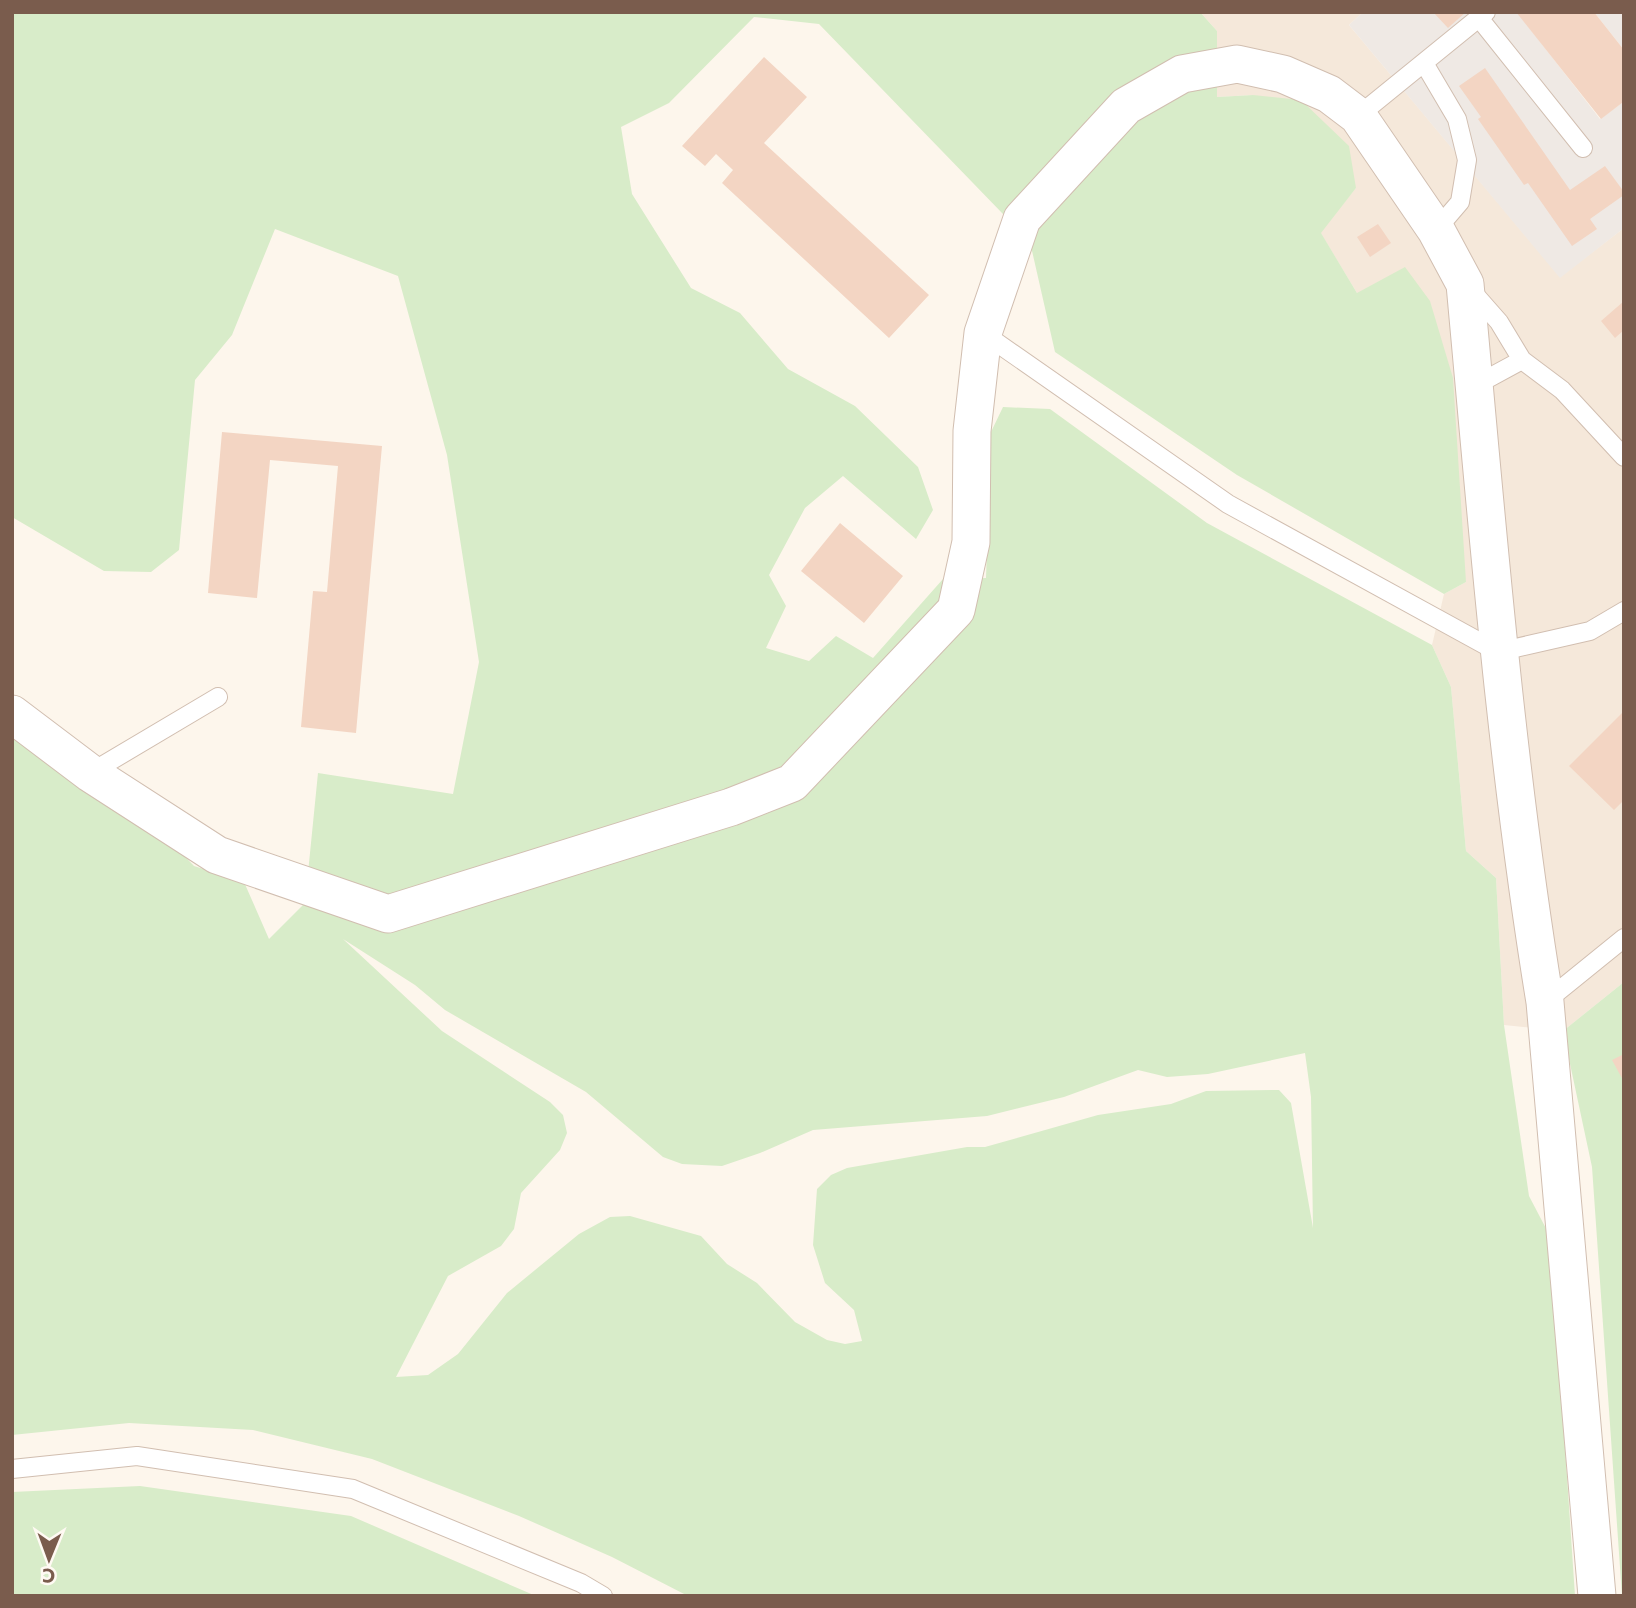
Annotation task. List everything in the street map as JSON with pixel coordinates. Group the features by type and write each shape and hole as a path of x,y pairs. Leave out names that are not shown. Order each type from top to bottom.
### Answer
{"street":[{"path":"12,714 90,773 217,855 388,914 731,807 792,783 956,610 971,542 972,431 983,333 1022,219 1126,106 1182,74 1237,64 1283,74 1329,94 1358,116 1436,230 1465,284 1499,652 1533,932 1545,1002 1597,1596"}],"lane":[{"path":"1358,116 1482,15 1583,148"},
{"path":"1424,62 1457,119 1467,160 1460,202 1436,230"},
{"path":"1465,284 1499,321 1522,360 1562,390 1624,457"},
{"path":"983,333 1227,504 1499,652 1590,631 1624,611"},
{"path":"1474,386 1522,360"},
{"path":"90,773 218,697"},
{"path":"1545,1002 1624,938"},
{"path":"12,1469 137,1456 354,1489 581,1583 603,1596"}],"shaded area":[{"path":"1200,12 1363,12 1349,25 1560,277 1624,228 1624,982 1563,1031 1504,1025 1496,878 1466,851 1451,687 1432,645 1444,594 1466,582 1357,293 1320,232 1356,188 1253,95 1217,97 1217,31"},
{"path":"1363,12 1517,12 1600,119 1622,103 1624,106 1624,228 1560,278 1349,25"},
{"path":"1594,12 1624,12 1624,50"}],"green space":[{"path":"12,12 1200,12 1217,31 1217,97 1253,95 1301,100 1349,146 1356,188 1321,233 1357,293 1405,267 1430,301 1453,378 1466,582 1444,594 1237,475 1055,352 1030,242 819,24 754,17 669,103 621,127 632,194 691,288 740,313 788,369 855,406 918,467 933,510 916,539 843,476 805,508 769,575 786,606 766,648 809,661 836,636 873,658 943,579 986,578 991,432 1003,407 1050,409 1207,523 1432,645 1451,687 1466,851 1496,878 1504,1025 1529,1196 1551,1238 1575,1596 688,1596 612,1557 519,1516 372,1459 253,1430 129,1423 12,1435 12,703 146,816 194,866 244,882 269,939 305,903 318,773 453,794 479,662 447,455 398,276 275,229 232,335 195,380 179,550 151,572 104,571 12,517","holes":["343,939 415,985 445,1010 586,1092 663,1157 682,1164 722,1166 813,1130 987,1116 1064,1097 1138,1070 1167,1077 1208,1074 1305,1053 1311,1097 1313,1228 1291,1103 1279,1090 1206,1091 1171,1104 1098,1115 985,1147 967,1147 847,1168 831,1175 817,1189 813,1245 825,1283 854,1310 862,1341 845,1344 827,1340 795,1322 757,1283 727,1264 701,1236 630,1216 610,1217 579,1234 507,1293 458,1354 428,1375 396,1377 448,1276 501,1246 514,1229 521,1193 560,1150 567,1133 563,1115 550,1102 442,1031"]},
{"path":"1624,982 1622,1596 1592,1167 1563,1031"},
{"path":"140,1486 351,1516 536,1596 12,1596 12,1492"}],"building":[{"path":"1433,12 1466,12 1448,28"},
{"path":"1516,12 1594,12 1624,50 1624,106 1622,103 1601,119"},
{"path":"764,57 807,97 764,143 929,295 889,338 722,183 733,170 716,154 705,166 682,146"},
{"path":"1485,68 1570,190 1605,166 1624,192 1624,195 1590,219 1597,229 1572,246 1528,183 1524,185 1478,119 1481,117 1459,86"},
{"path":"1378,224 1391,243 1370,257 1357,237"},
{"path":"1624,301 1624,330 1615,338 1601,321"},
{"path":"222,432 382,446 356,733 301,727 313,591 327,592 338,466 270,460 257,598 208,593"},
{"path":"840,523 903,576 864,623 801,571"},
{"path":"1624,711 1624,800 1614,810 1569,766"},
{"path":"1624,1054 1624,1082 1612,1060"}]}
